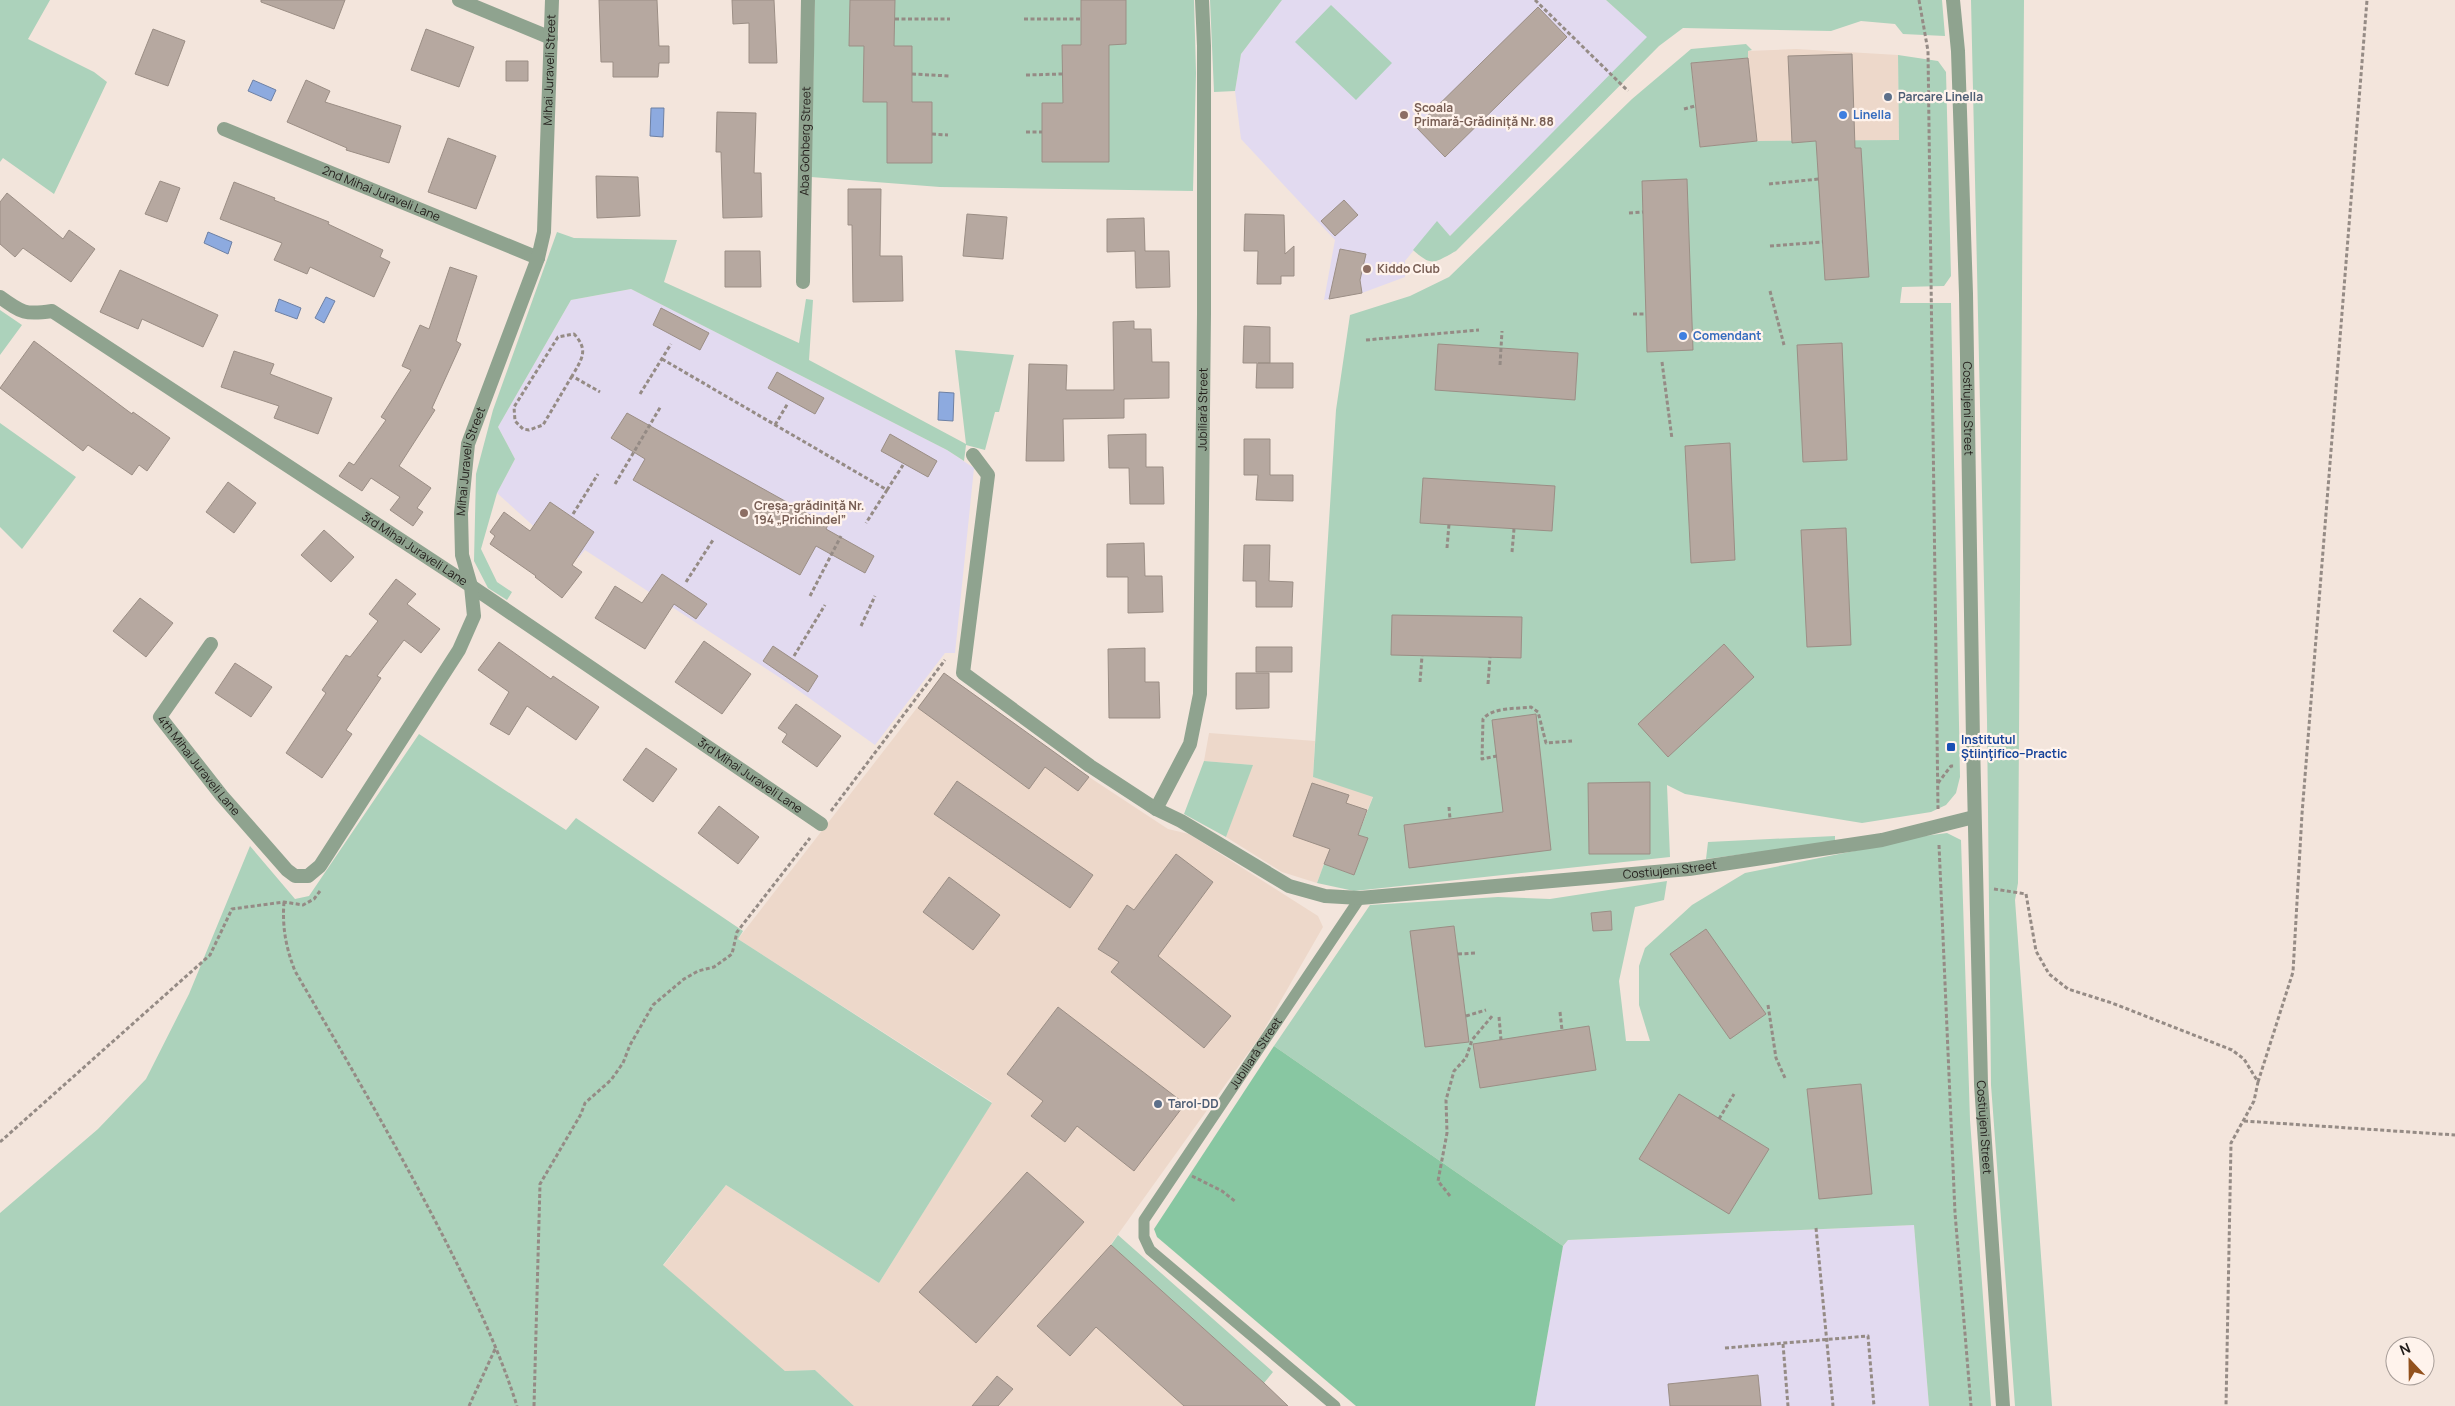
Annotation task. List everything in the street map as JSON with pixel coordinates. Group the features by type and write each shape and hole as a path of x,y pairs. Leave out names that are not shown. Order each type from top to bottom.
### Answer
{"street":[{"path":"459,0 551,38"},
{"name":"Mihai Juraveli Street","path":"301,877 308,876 320,866 458,650 474,616 471,586 462,555 461,513 468,444 538,258 546,214 552,0"},
{"name":"Aba Gohberg Street","path":"803,282 808,0"},
{"name":"Jubiliară Street","path":"1156,809 1190,744 1200,694 1204,314 1204,46 1202,0"},
{"name":"Costiujeni Street","path":"1953,0 1958,51 1966,294 1974,817 1981,1084 2003,1406"},
{"name":"2nd Mihai Juraveli Lane","path":"224,129 538,258"},
{"name":"3rd Mihai Juraveli Lane","path":"0,297 31,315 52,311 471,586 821,824"},
{"path":"973,456 988,476 963,673 1090,766 1156,809 1181,821 1289,886 1325,896 1360,898"},
{"name":"4th Mihai Juraveli Lane","path":"211,644 160,717 222,796 287,870 301,877"},
{"name":"Costiujeni Street","path":"1360,898 1689,869 1882,840 1974,817"}],"lane":[{"name":"Jubiliară Street","path":"1335,1406 1150,1250 1144,1237 1144,1220 1360,898"}],"path":[{"path":"1535,0 1628,91"},
{"path":"1919,0 1928,51 1933,572 1938,826 1956,1213 1971,1406"},
{"path":"2226,1406 2231,1143 2254,1101 2258,1082 2293,972 2302,814 2368,0"},
{"path":"895,19 950,19"},
{"path":"1024,19 1081,19"},
{"path":"912,74 949,76"},
{"path":"1026,74 1063,74"},
{"path":"1684,109 1695,106"},
{"path":"1026,132 1042,132"},
{"path":"932,134 948,134"},
{"path":"1769,184 1819,179"},
{"path":"1629,213 1643,212"},
{"path":"1770,246 1823,242"},
{"path":"1770,291 1784,345"},
{"path":"1633,314 1646,314"},
{"path":"1366,340 1479,330"},
{"path":"1500,366 1502,332"},
{"path":"567,334 574,334 584,350 584,356 572,376 543,425 529,430 523,429 515,422 514,407 558,337 567,334"},
{"path":"640,394 671,344"},
{"path":"662,359 887,490"},
{"path":"1662,362 1672,439"},
{"path":"572,376 600,392"},
{"path":"775,425 788,403"},
{"path":"615,484 661,406"},
{"path":"866,523 903,465"},
{"path":"573,514 598,474"},
{"path":"1447,548 1449,524"},
{"path":"1512,552 1514,529"},
{"path":"810,596 841,536"},
{"path":"686,582 713,540"},
{"path":"861,626 875,596"},
{"path":"794,656 826,605"},
{"path":"1420,682 1422,656"},
{"path":"1488,684 1490,657"},
{"path":"534,1406 539,1193 545,1173 581,1114 585,1103 611,1080 623,1063 630,1045 653,1005 684,979 698,971 714,966 732,954 738,932 945,660"},
{"path":"1496,756 1482,759 1482,719 1488,713 1495,711 1531,707 1538,712 1546,742 1572,741"},
{"path":"1938,784 1951,766 1958,766"},
{"path":"1449,807 1450,819"},
{"path":"1976,886 2026,894 2036,951 2048,974 2068,990 2112,1003 2232,1050 2244,1059 2258,1082"},
{"path":"0,1142 164,998 210,955 232,909 284,902 282,919 286,948 295,971 400,1152 476,1301 496,1347 517,1406"},
{"path":"1458,954 1476,953"},
{"path":"1768,1005 1776,1058 1785,1078"},
{"path":"1466,1016 1486,1010"},
{"path":"1560,1012 1562,1030"},
{"path":"1450,1196 1438,1180 1447,1134 1446,1100 1454,1071 1466,1058 1472,1040 1493,1015"},
{"path":"1499,1017 1501,1040"},
{"path":"1719,1118 1734,1094"},
{"path":"2244,1121 2455,1135"},
{"path":"1178,1169 1222,1191 1236,1202"},
{"path":"1816,1228 1833,1406"},
{"path":"1725,1348 1868,1336 1874,1406"},
{"path":"1783,1344 1788,1406"},
{"path":"469,1406 496,1347"}],"shaded area":[{"name":"Școala Primară-Grădiniță Nr. 88","path":"1282,0 1606,0 1648,37 1450,236 1437,222 1405,261 1405,277 1362,293 1324,300 1335,240 1241,139 1235,91 1241,54"},
{"path":"1796,49 1898,55 1899,140 1757,141 1747,51"},
{"name":"Creșa-grădiniță Nr. 194 „Prichindel”","path":"631,289 947,450 974,468 955,653 945,653 875,745 788,683 585,550 578,558 540,532 497,493 515,459 498,427 571,300"},
{"path":"944,673 1089,777 1168,829 1189,834 1318,916 1323,927 1261,1035 1111,1244 1288,1406 854,1406 815,1370 785,1371 663,1266 726,1185 879,1283 992,1102 738,939"},
{"path":"1209,733 1315,741 1313,777 1373,796 1358,834 1368,838 1354,875 1324,864 1317,883 1282,872 1226,837 1252,765 1204,761"},
{"path":"1914,1225 1929,1406 1535,1406 1563,1246 1568,1240"}],"green space":[{"path":"0,0 50,0 28,39 94,72 107,82 54,194 3,158 0,162"},
{"path":"815,0 1194,0 1196,73 1193,191 940,187 811,177"},
{"path":"1210,0 1282,0 1241,54 1235,91 1214,92"},
{"path":"1606,0 1942,0 1945,36 1903,34 1895,24 1861,21 1831,31 1683,28 1659,46 1456,251 1433,261 1429,261 1419,255 1413,250 1437,221 1450,236 1647,37"},
{"path":"1971,0 2024,0 2018,883 2015,900 2052,1406 2015,1406 1991,1085 1987,719"},
{"path":"1331,5 1392,63 1356,100 1295,42"},
{"path":"1746,44 1752,50 1748,51 1748,58 1691,63 1700,147 1757,141 1899,140 1898,55 1938,61 1946,72 1951,276 1944,286 1902,287 1900,303 1951,303 1960,777 1956,793 1946,805 1931,812 1862,823 1685,794 1667,785 1670,857 1354,891 1317,883 1324,864 1354,875 1367,838 1358,835 1373,797 1313,777 1336,410 1350,315 1410,296 1449,277 1632,99 1691,49"},
{"path":"557,232 574,238 677,240 664,282 799,343 806,299 813,300 809,360 966,444 955,350 1014,355 999,412 995,412 985,450 966,445 964,461 947,450 631,289 571,300 498,427 515,459 497,493 481,549 497,582 512,592 507,600 488,588 474,561 476,474 493,410"},
{"path":"0,310 22,325 0,355"},
{"path":"0,423 76,477 22,549 0,527"},
{"path":"419,734 566,830 576,818 743,931 738,939 992,1103 879,1283 726,1185 663,1265 785,1371 815,1370 854,1406 0,1406 0,1213 98,1129 146,1079 189,994 250,846 295,899 309,896"},
{"path":"1204,761 1253,765 1226,837 1184,814"},
{"path":"1947,833 1961,840 1970,1120 1991,1406 1929,1406 1914,1225 1568,1240 1563,1246 1274,1046 1370,905 1498,897 1550,899 1667,881 1664,900 1635,907 1619,981 1626,1041 1650,1041 1639,1005 1639,966 1645,948 1692,905 1745,873 1884,845 1909,838"},
{"path":"1835,836 1835,842 1706,859 1708,842"},
{"path":"1274,1046 1563,1246 1535,1406 1356,1406 1157,1237 1154,1229"},
{"path":"1118,1235 1273,1372 1264,1383 1111,1245"}],"water":[{"path":"253,80 276,90 271,101 248,91"},
{"path":"651,108 664,108 663,137 650,136"},
{"path":"208,232 232,242 228,254 204,243"},
{"path":"326,297 335,301 324,323 315,318"},
{"path":"279,299 301,308 297,319 275,311"},
{"path":"939,392 954,393 953,421 938,420"}],"building":[{"path":"261,0 345,0 334,29 261,2"},
{"path":"599,0 657,0 659,46 669,46 669,63 659,63 658,77 613,77 613,62 601,62"},
{"path":"732,0 774,0 777,63 749,63 749,23 733,24"},
{"path":"850,0 895,0 894,46 912,46 912,102 932,102 932,163 887,163 887,102 863,102 864,46 849,46"},
{"path":"1081,0 1126,0 1126,44 1109,45 1109,162 1042,162 1042,103 1063,103 1062,45 1081,45"},
{"path":"1538,7 1567,37 1445,157 1416,127"},
{"path":"153,29 185,41 168,86 135,74"},
{"path":"426,29 474,47 459,87 411,70"},
{"path":"1852,54 1855,148 1861,148 1869,277 1825,280 1816,141 1792,143 1788,56"},
{"path":"1748,58 1757,141 1700,147 1691,63"},
{"path":"506,61 528,61 528,81 506,81"},
{"path":"306,80 330,91 325,102 401,126 389,163 346,150 347,148 287,122"},
{"path":"717,112 756,113 754,173 761,173 762,217 723,218 721,152 716,152"},
{"path":"448,138 496,156 476,209 428,192"},
{"path":"596,176 638,177 640,216 597,218"},
{"path":"1687,179 1693,350 1647,352 1642,181"},
{"path":"160,181 180,188 167,222 145,214"},
{"path":"234,182 329,222 328,224 383,250 380,257 390,262 374,297 310,267 307,274 274,260 282,243 220,219"},
{"path":"848,189 881,189 880,256 902,256 903,301 853,302 852,225 848,225"},
{"path":"7,193 63,239 69,230 95,249 71,282 23,248 15,257 0,244 0,202"},
{"path":"1344,200 1358,215 1335,236 1321,221"},
{"path":"967,214 1007,217 1003,259 963,256"},
{"path":"1245,214 1284,215 1285,254 1294,246 1294,276 1281,276 1281,284 1257,284 1258,251 1244,251"},
{"path":"1144,218 1145,251 1169,251 1170,287 1136,288 1135,251 1107,252 1107,219"},
{"path":"1340,249 1366,254 1360,280 1362,293 1329,299"},
{"path":"725,251 760,251 761,287 725,287"},
{"path":"450,267 477,276 456,341 461,344 432,408 435,410 399,466 431,488 417,508 423,512 413,526 390,510 400,497 371,478 362,491 339,476 349,462 354,465 386,420 381,417 411,370 402,366 420,325 429,329"},
{"path":"120,270 218,315 203,347 142,319 138,329 100,312"},
{"path":"661,308 709,333 700,350 653,325"},
{"path":"1134,321 1134,329 1151,329 1152,362 1169,362 1169,398 1124,399 1124,418 1063,419 1064,461 1026,461 1029,364 1067,365 1066,390 1114,390 1113,322"},
{"path":"1244,326 1270,327 1270,363 1293,363 1293,388 1256,388 1257,363 1243,363"},
{"path":"34,341 132,414 133,412 170,438 147,471 139,465 132,475 88,445 83,451 0,388"},
{"path":"1842,343 1847,460 1803,462 1797,345"},
{"path":"1438,344 1578,353 1575,400 1435,390"},
{"path":"234,351 274,364 270,374 332,398 318,434 274,418 279,406 221,387"},
{"path":"777,372 824,398 815,414 768,388"},
{"path":"627,413 828,525 826,529 874,556 865,573 816,546 800,575 633,480 645,459 611,438"},
{"path":"890,434 937,461 928,477 881,451"},
{"path":"1146,434 1146,467 1163,467 1164,504 1130,504 1129,468 1109,468 1108,435"},
{"path":"1244,439 1270,439 1270,475 1293,475 1293,501 1256,500 1258,475 1244,475"},
{"path":"1730,443 1735,560 1691,563 1685,446"},
{"path":"1423,478 1555,486 1552,531 1420,523"},
{"path":"228,482 256,503 234,533 206,512"},
{"path":"550,502 594,532 572,565 582,572 562,598 536,576 490,544 495,536 490,532 504,512 530,531"},
{"path":"1846,528 1851,645 1807,647 1801,530"},
{"path":"324,530 354,557 331,582 301,555"},
{"path":"1144,543 1145,576 1162,576 1163,612 1128,613 1128,577 1107,577 1107,544"},
{"path":"1244,545 1270,545 1269,581 1293,582 1292,607 1256,607 1256,581 1243,581"},
{"path":"662,574 707,604 696,619 674,604 645,649 595,618 615,586 642,603"},
{"path":"396,579 416,594 407,604 440,629 421,653 404,640 377,676 381,678 346,730 352,734 322,778 286,753 326,693 322,690 346,655 350,657 378,621 369,614"},
{"path":"140,598 173,623 146,657 113,631"},
{"path":"1392,615 1522,617 1521,658 1391,655"},
{"path":"704,641 751,674 722,714 675,682"},
{"path":"499,642 551,679 553,676 599,707 576,740 527,706 509,735 490,724 509,692 478,670"},
{"path":"1724,644 1754,677 1668,757 1638,724"},
{"path":"773,646 818,676 808,692 763,661"},
{"path":"1256,647 1292,647 1292,672 1256,672"},
{"path":"1145,648 1145,682 1159,682 1160,718 1109,718 1108,649"},
{"path":"235,663 272,687 251,717 215,693"},
{"path":"944,673 1089,777 1078,791 1045,767 1029,789 918,708"},
{"path":"1236,673 1269,673 1269,708 1236,709"},
{"path":"796,704 841,736 817,767 782,742 787,734 778,728"},
{"path":"1536,714 1551,850 1409,868 1404,825 1503,812 1492,720"},
{"path":"646,748 677,769 653,802 623,780"},
{"path":"957,781 1093,875 1070,908 934,814"},
{"path":"1650,782 1650,854 1589,854 1588,783"},
{"path":"1312,783 1349,795 1346,803 1367,810 1358,835 1368,838 1354,875 1324,864 1330,849 1293,836"},
{"path":"719,806 759,837 738,864 698,833"},
{"path":"1176,854 1213,882 1158,956 1231,1016 1204,1048 1111,972 1119,962 1098,949 1127,905 1134,910"},
{"path":"949,877 1000,915 973,950 923,912"},
{"path":"1611,911 1612,930 1593,931 1591,913"},
{"path":"1454,926 1469,1042 1425,1047 1410,931"},
{"path":"1706,929 1766,1014 1730,1039 1670,954"},
{"path":"1058,1007 1185,1104 1134,1171 1077,1126 1065,1142 1031,1116 1043,1101 1007,1074"},
{"path":"1589,1026 1596,1070 1480,1088 1473,1044"},
{"path":"1861,1084 1872,1194 1819,1199 1807,1089"},
{"path":"1679,1094 1769,1149 1729,1214 1639,1159"},
{"path":"1027,1172 1084,1222 976,1343 919,1292"},
{"path":"1111,1245 1288,1406 1184,1406 1096,1327 1070,1356 1037,1326"},
{"path":"1758,1375 1761,1406 1670,1406 1668,1384"},
{"path":"997,1376 1013,1389 998,1406 972,1406"}],"place":[{"name":"Parcare Linella","path":"1888,97"},
{"name":"Școala Primară-Grădiniță Nr. 88","path":"1404,115"},
{"name":"Linella","path":"1843,115"},
{"name":"Kiddo Club","path":"1367,269"},
{"name":"Comendant","path":"1683,336"},
{"name":"Creșa-grădiniță Nr. 194 „Prichindel”","path":"744,513"},
{"name":"Institutul Ştiinţifico–Practic","path":"1951,747"},
{"name":"Tarol-DD","path":"1158,1104"}]}
